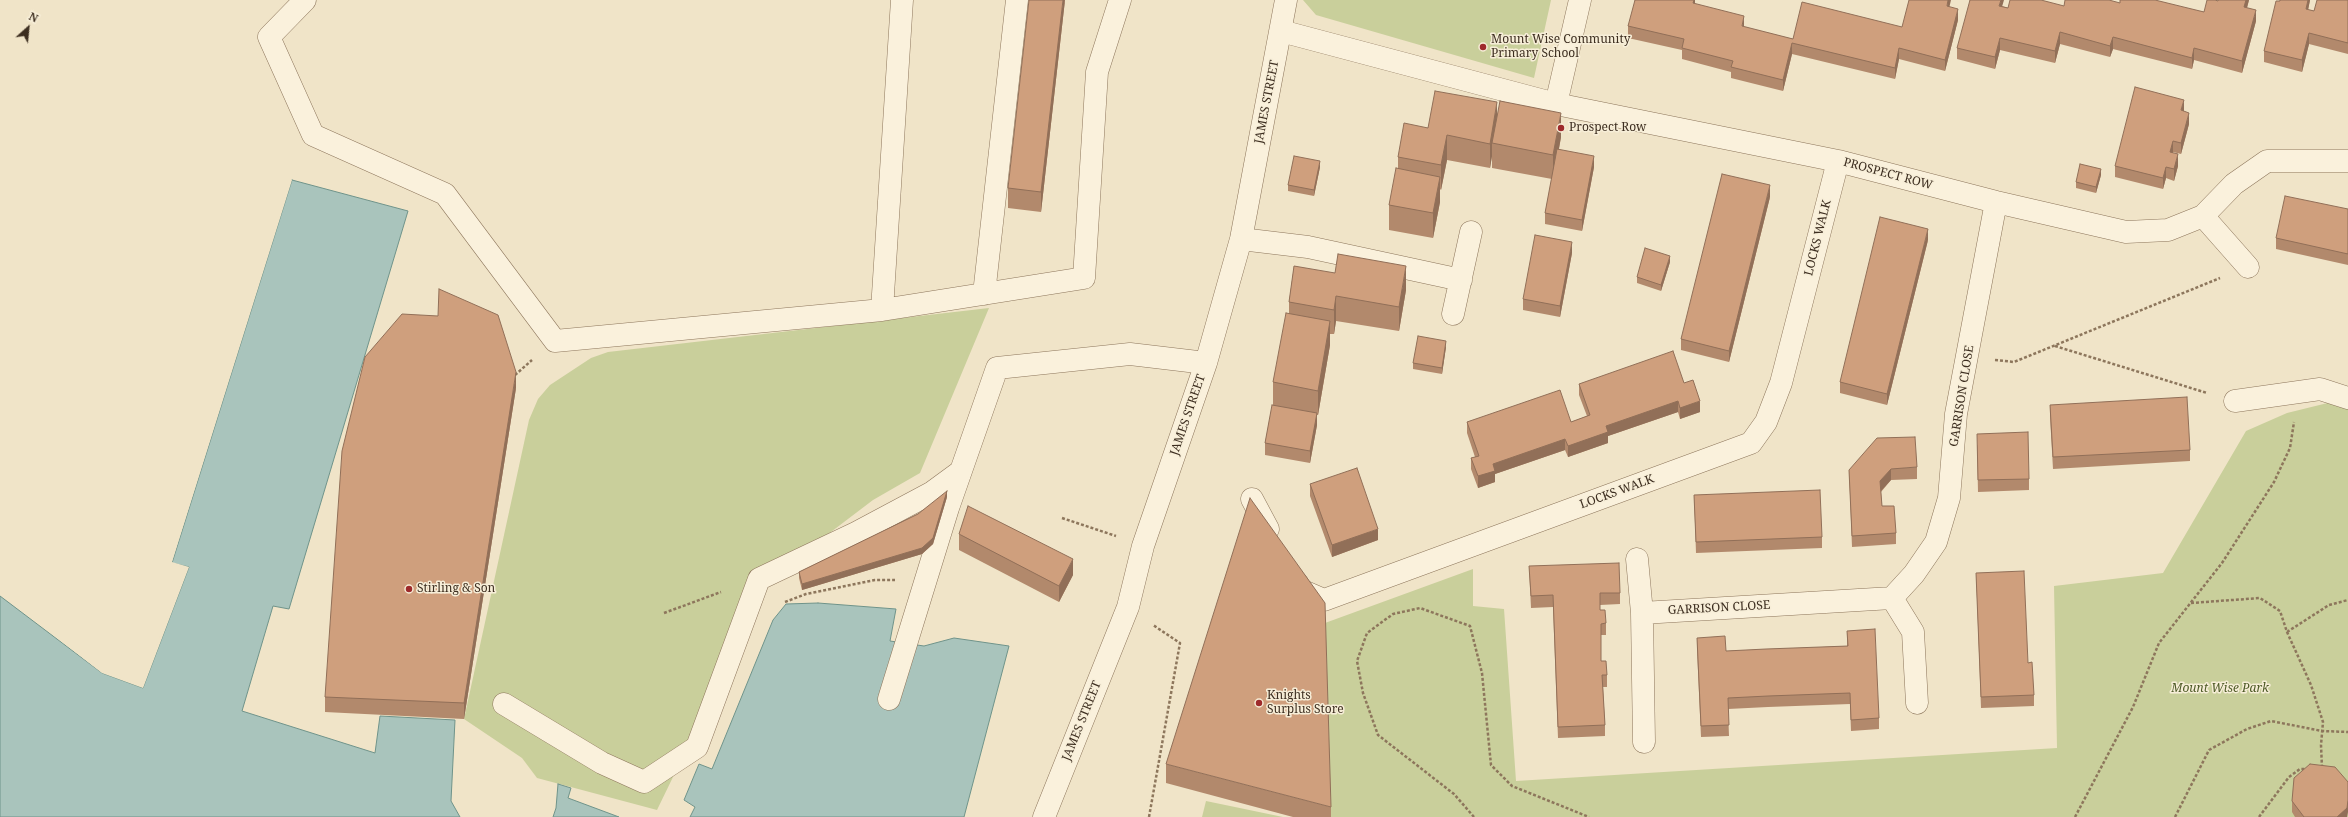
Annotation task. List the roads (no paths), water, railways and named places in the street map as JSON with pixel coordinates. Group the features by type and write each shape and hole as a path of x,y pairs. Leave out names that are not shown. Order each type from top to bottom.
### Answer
{"street":[{"path":"304,0 268,37 313,135 445,194 555,341 882,310 1084,278 1097,72 1120,0"},
{"path":"882,310 902,0"},
{"path":"984,294 1017,0"},
{"name":"JAMES STREET","path":"1044,817 1128,607 1143,546 1206,363 1241,239 1286,0"},
{"path":"1556,104 1580,0"},
{"name":"PROSPECT ROW","path":"1281,31 1556,104 1838,161 1996,202 2126,232 2168,230 2203,216"},
{"name":"LOCKS WALK","path":"1252,499 1301,590 1324,600 1751,443 1766,422 1781,383 1838,161"},
{"path":"2248,267 2203,216 2234,184 2266,162 2348,161"},
{"name":"GARRISON CLOSE","path":"1642,613 1892,598 1914,574 1936,542 1949,498 1956,414 1996,202"},
{"path":"1453,314 1471,232"},
{"path":"1241,239 1308,247 1461,280"},
{"path":"889,699 961,471 997,368 1130,354 1206,363"},
{"path":"2235,401 2298,394 2320,389 2348,398"},
{"path":"504,704 602,763 644,782 697,747 759,579 856,533 931,493 961,471"},
{"path":"1637,559 1642,613 1644,742"},
{"path":"1892,598 1913,632 1917,703"}],"water":[{"path":"292,180 408,211 289,609 273,606 242,711 375,753 380,716 455,720 451,801 460,817 0,817 0,596 102,673 143,688 189,567 172,563"},
{"path":"818,603 896,609 890,641 924,646 954,638 1009,646 964,817 690,817 695,807 684,800 699,764 712,769 773,620 786,604"},
{"path":"558,784 571,788 568,798 619,817 553,817 556,808"}],"place":[{"name":"Mount Wise Community Primary School","path":"1483,47"},
{"name":"Prospect Row","path":"1561,128"},
{"name":"Stirling & Son","path":"409,589"},
{"name":"Knights Surplus Store","path":"1259,703"}],"park label":[{"name":"Mount Wise Park","path":"2220,689"}]}
